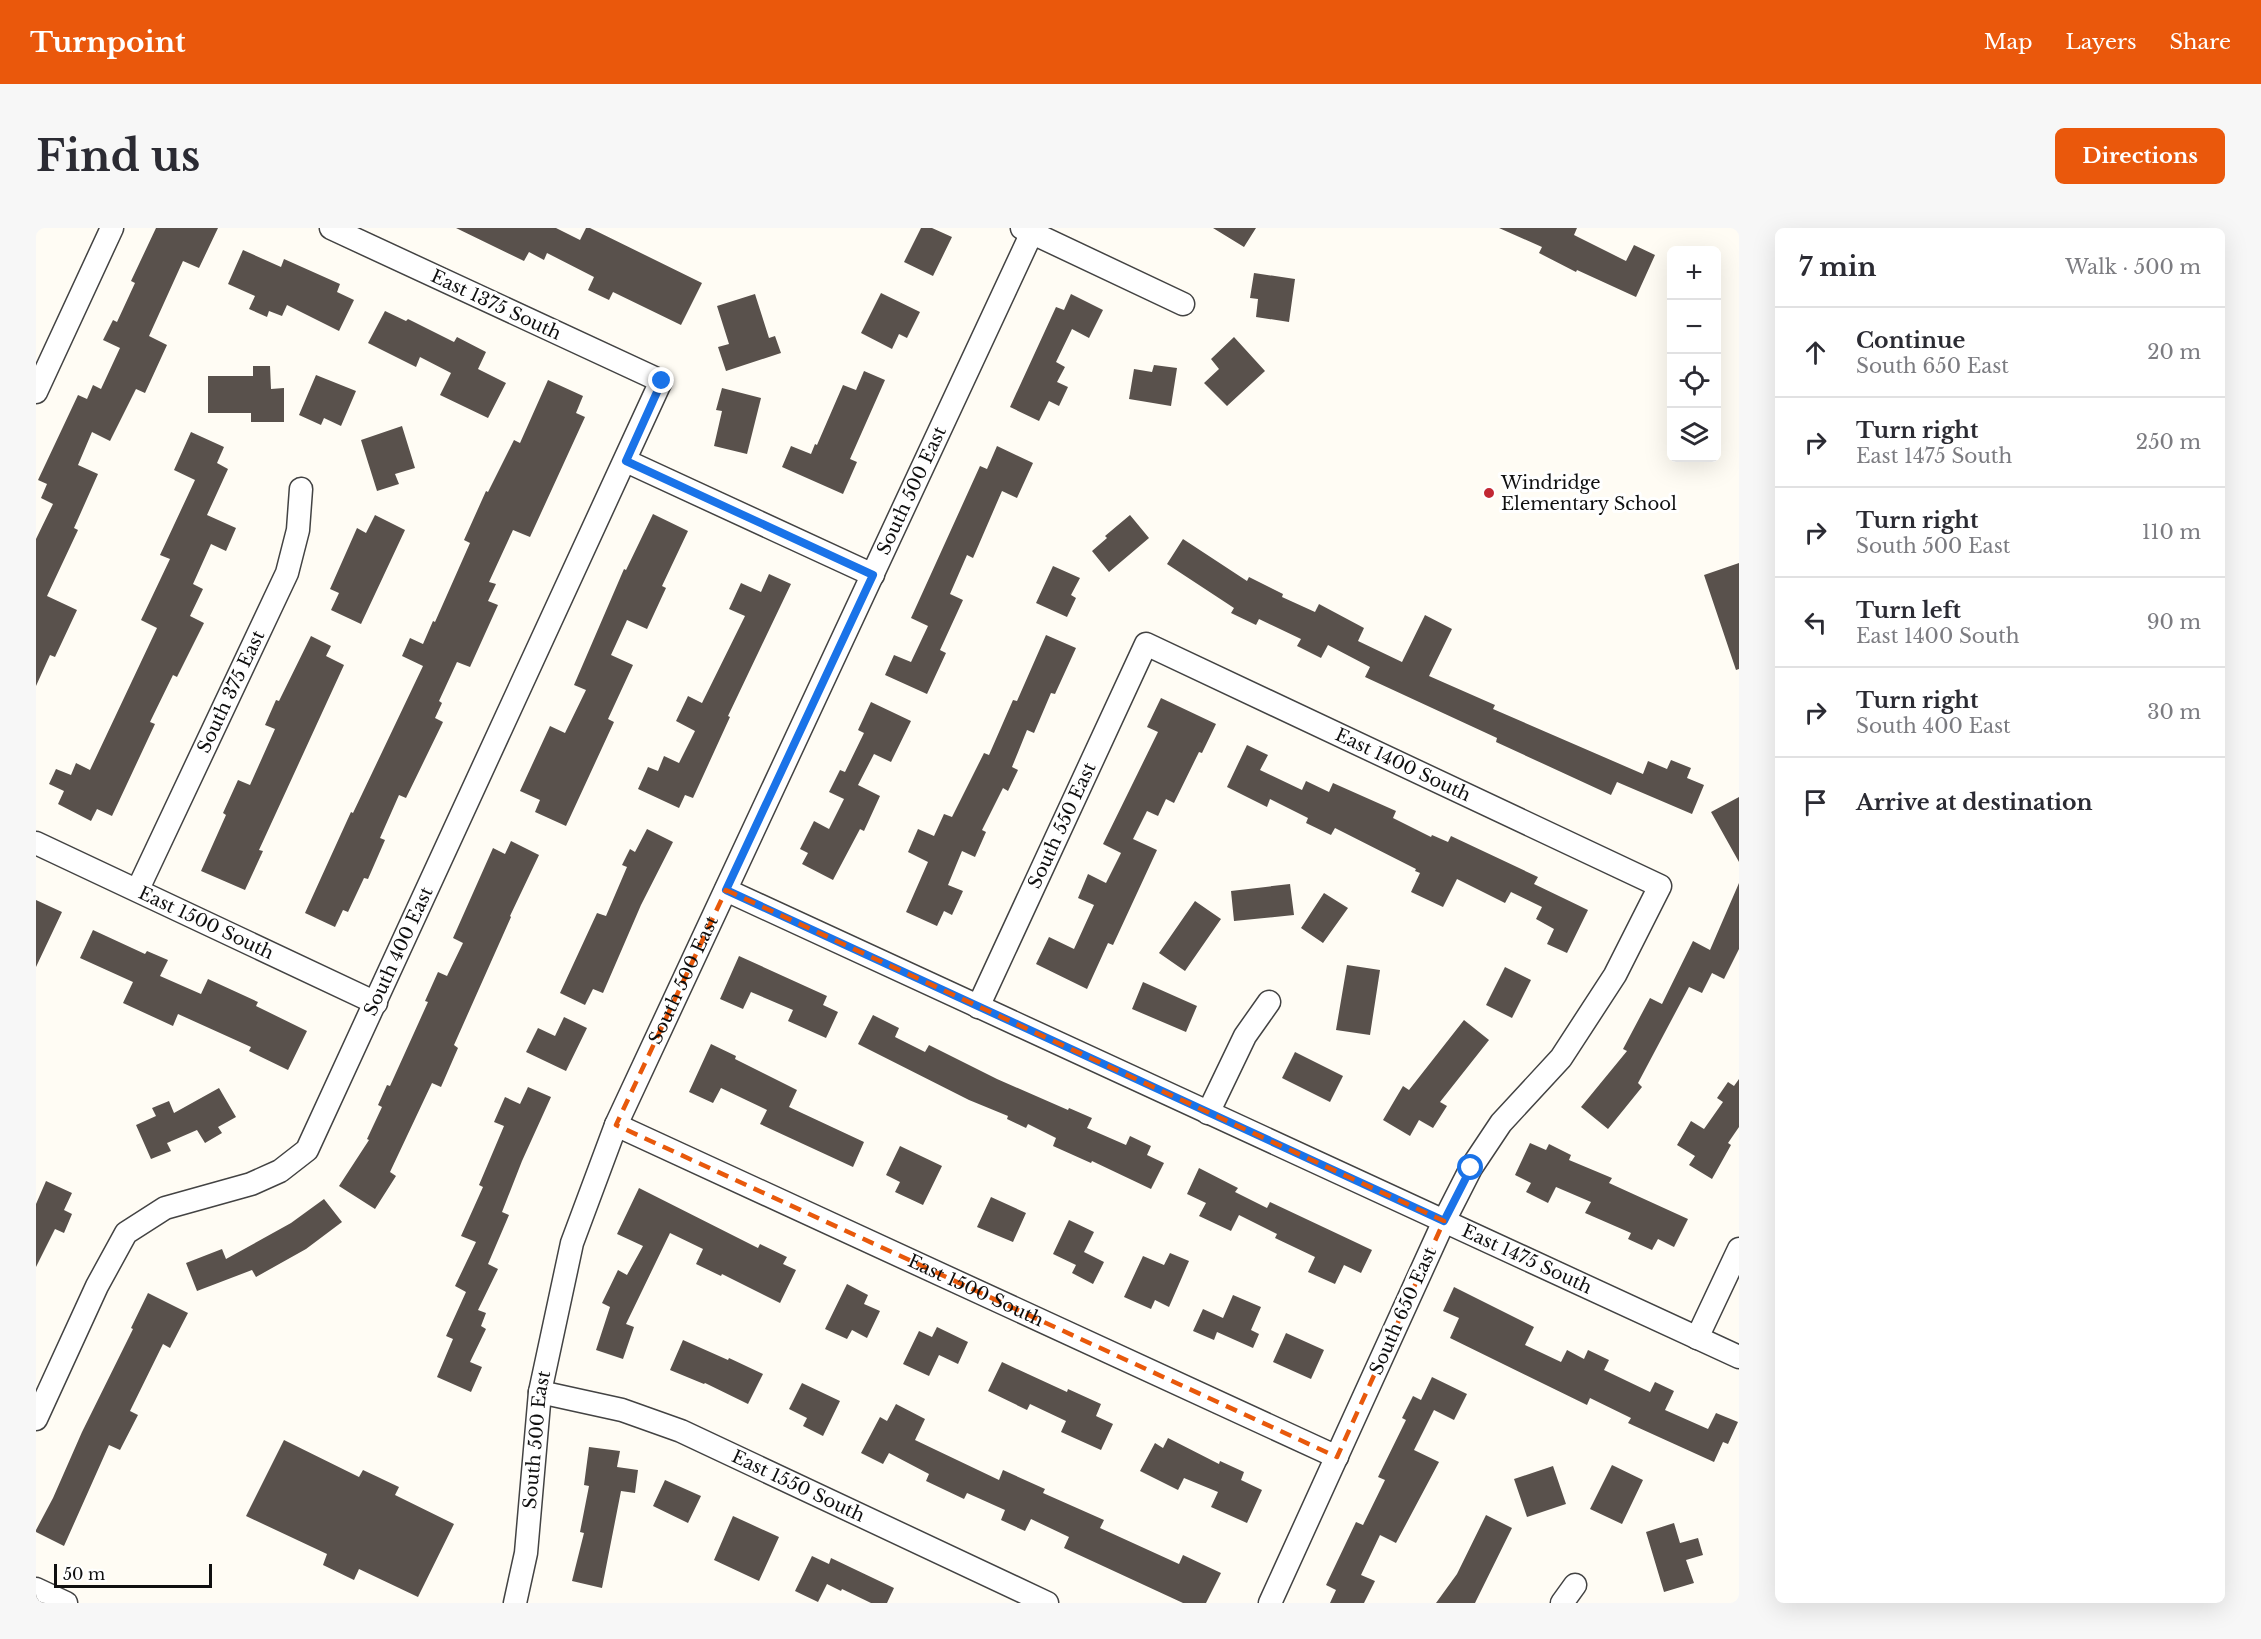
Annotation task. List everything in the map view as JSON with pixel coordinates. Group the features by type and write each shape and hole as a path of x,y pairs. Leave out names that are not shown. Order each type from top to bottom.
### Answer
{"street":[{"path":"36,392 112,228"},
{"name":"East 1375 South","path":"331,228 662,381"},
{"path":"1029,230 1183,304"},
{"name":"South 500 East","path":"515,1603 526,1553 540,1392 572,1243 616,1125 873,575 1029,230"},
{"name":"South 400 East","path":"36,1419 97,1286 126,1233 165,1208 251,1184 280,1172 307,1150 662,381"},
{"path":"626,461 873,575"},
{"name":"South 375 East","path":"138,889 287,573 298,530 301,489"},
{"name":"East 1400 South","path":"1146,645 1660,886"},
{"name":"South 550 East","path":"978,1007 1146,645"},
{"name":"East 1500 South","path":"36,843 138,889 375,1003"},
{"name":"South 650 East","path":"1270,1603 1444,1221 1471,1168 1501,1123 1561,1058 1615,975 1660,886"},
{"name":"East 1475 South","path":"726,890 1739,1357"},
{"path":"1208,1113 1245,1036 1269,1002"},
{"name":"East 1500 South","path":"616,1125 1337,1457"},
{"path":"1697,1338 1739,1249"},
{"name":"East 1550 South","path":"540,1392 622,1410 681,1431 1047,1603"},
{"path":"36,1589 66,1603"}],"highlighted area":[{"path":"726,890 1444,1221 1337,1457 616,1125"}],"building":[{"path":"156,228 218,228 199,268 183,261 149,336 167,345 145,393 136,389 110,441 92,432 78,465 98,474 74,528 78,530 47,596 77,610 55,657 50,655 36,686 36,539 53,504 41,498 47,484 38,480 78,395 87,399 93,385 101,389 120,348 103,340 113,320 117,322 135,283 131,281"},
{"path":"456,228 556,228 580,240 586,228 590,228 702,283 681,325 613,292 609,300 588,290 594,277 547,253 544,260 529,252 524,261"},
{"path":"921,228 932,228 952,237 933,276 904,262"},
{"path":"1213,228 1256,228 1244,247"},
{"path":"1499,228 1577,228 1574,235 1626,261 1634,245 1655,255 1636,297 1577,270 1576,272 1539,253 1542,247"},
{"path":"243,250 281,267 284,259 340,284 337,292 354,300 339,331 287,305 282,316 269,311 267,317 249,309 255,296 228,284"},
{"path":"1254,273 1295,279 1289,322 1256,317 1258,299 1250,298"},
{"path":"881,293 920,312 907,338 899,334 892,349 861,333"},
{"path":"755,294 769,338 775,336 781,353 726,371 718,347 729,344 717,306"},
{"path":"1071,294 1103,310 1089,338 1072,329 1056,362 1065,367 1057,382 1068,387 1059,406 1049,401 1039,421 1010,407 1056,307 1064,310"},
{"path":"385,311 406,321 408,319 454,342 457,337 486,352 478,369 506,383 488,418 440,395 451,373 420,357 416,367 368,343"},
{"path":"1234,337 1265,371 1227,406 1204,383 1219,369 1211,359"},
{"path":"1154,365 1177,368 1171,406 1129,399 1134,369 1152,372"},
{"path":"253,366 270,366 271,389 284,388 284,422 251,422 251,413 208,413 208,376 253,376"},
{"path":"864,371 885,380 850,459 857,462 843,494 782,467 791,446 811,454 843,385 856,390"},
{"path":"316,375 356,391 341,426 324,418 321,425 299,415"},
{"path":"548,380 583,396 576,413 585,417 530,537 513,530 489,582 496,584 488,601 498,605 470,667 457,662 439,701 442,703 435,718 443,722 406,798 399,795 380,838 385,840 368,879 364,878 348,912 343,910 335,927 305,913 351,812 353,813 423,666 402,656 410,638 423,644 433,621 435,622 470,543 464,540 486,491 488,492 514,440 520,443"},
{"path":"722,388 761,398 747,454 714,446 722,411 716,410"},
{"path":"402,426 415,468 395,474 399,484 377,491 361,440"},
{"path":"191,432 224,447 217,463 228,469 207,515 236,528 226,551 211,544 193,584 203,589 190,616 204,623 177,677 173,675 150,722 155,724 112,816 97,809 91,821 58,804 64,791 49,784 56,769 71,775 76,763 90,770 157,628 141,620 170,559 160,555 195,480 174,470"},
{"path":"997,446 1033,463 1017,498 1002,491 973,558 967,555 950,594 963,600 940,650 946,653 927,694 885,675 894,655 911,662 928,626 911,618 980,466 987,469"},
{"path":"653,514 688,531 662,586 666,588 647,629 627,620 611,655 633,665 608,719 614,722 566,826 535,812 540,800 520,791 550,726 565,733 586,690 574,685 624,569 626,570"},
{"path":"375,515 405,530 361,624 331,610 339,593 330,589 357,528 366,533"},
{"path":"1130,515 1149,538 1109,572 1092,551 1107,538 1105,536"},
{"path":"1183,539 1247,581 1249,577 1283,594 1282,597 1315,612 1319,604 1364,628 1358,641 1402,662 1425,615 1452,629 1429,676 1495,705 1493,709 1643,774 1648,761 1667,769 1671,760 1691,768 1687,778 1704,785 1692,814 1617,782 1611,795 1496,742 1497,738 1365,677 1370,667 1328,645 1321,658 1297,646 1301,639 1259,619 1256,625 1231,613 1234,608 1167,564"},
{"path":"1739,563 1739,669 1736,670 1704,575"},
{"path":"1053,566 1080,578 1071,595 1076,598 1067,617 1036,603"},
{"path":"769,574 791,584 728,716 730,717 693,798 685,795 679,808 638,789 648,767 658,771 664,756 679,763 695,731 676,721 688,696 702,703 745,616 729,609 741,583 761,592"},
{"path":"1046,635 1076,648 1055,694 1051,693 1034,733 1027,730 1012,767 1018,770 1008,791 1003,788 982,830 986,832 975,857 962,851 948,885 963,891 952,915 944,911 937,926 906,912 928,862 908,852 918,829 934,836 944,814 952,817 984,753 989,755 1013,700 1017,701"},
{"path":"311,636 331,646 326,656 344,665 259,850 263,851 245,890 201,871 226,815 223,813 238,780 250,785 275,729 265,725"},
{"path":"1161,698 1216,724 1202,753 1199,752 1174,803 1166,799 1158,816 1147,811 1133,839 1157,850 1113,945 1108,943 1087,989 1036,964 1049,937 1074,949 1094,905 1078,898 1088,874 1106,883 1121,853 1103,844 1158,732 1147,727"},
{"path":"871,702 911,721 891,762 874,754 858,785 880,796 864,831 860,829 833,880 802,864 808,853 800,849 814,821 829,829 844,799 829,792 840,770 845,772 864,733 858,730"},
{"path":"1247,745 1268,755 1260,770 1302,790 1306,781 1329,792 1333,783 1396,811 1393,818 1431,837 1432,835 1448,842 1451,836 1538,877 1534,884 1588,910 1567,953 1547,944 1554,929 1536,919 1542,907 1511,892 1505,903 1457,879 1443,907 1411,892 1420,873 1415,871 1416,869 1335,828 1331,835 1306,823 1308,818 1270,799 1267,807 1227,787"},
{"path":"1739,797 1739,862 1711,812"},
{"path":"647,829 673,842 641,905 603,993 593,989 585,1005 560,993 597,913 606,916 627,867 622,865 630,849 635,852"},
{"path":"511,841 539,855 454,1045 458,1048 441,1087 432,1083 390,1172 396,1176 375,1209 339,1186 369,1140 367,1139 382,1107 378,1105 387,1085 390,1086 428,1002 425,1001 438,972 447,976 463,943 453,938 493,848 505,854"},
{"path":"1739,883 1739,949 1724,979 1712,973 1702,993 1689,987 1638,1083 1642,1087 1608,1129 1581,1107 1627,1051 1623,1049 1650,998 1662,1004 1693,941 1710,950"},
{"path":"1290,884 1294,915 1234,921 1231,891"},
{"path":"1324,893 1348,908 1323,943 1301,928"},
{"path":"36,900 62,912 36,967"},
{"path":"1195,901 1221,919 1185,971 1159,953"},
{"path":"93,930 145,954 147,951 168,960 160,976 201,994 208,979 258,1002 256,1006 307,1031 288,1070 249,1051 251,1047 178,1014 173,1026 123,1003 133,982 80,958"},
{"path":"739,956 827,996 823,1005 838,1012 826,1038 788,1021 793,1010 751,992 743,1009 720,999"},
{"path":"1347,965 1380,970 1370,1035 1336,1030"},
{"path":"1505,967 1531,980 1512,1018 1486,1005"},
{"path":"1143,982 1197,1006 1186,1032 1132,1009"},
{"path":"873,1015 899,1028 895,1037 925,1052 929,1045 997,1079 1092,1118 1087,1128 1126,1145 1130,1136 1151,1146 1147,1155 1164,1163 1151,1189 1092,1161 1091,1163 1053,1146 1056,1138 1028,1124 1026,1128 1007,1119 1008,1116 969,1100 858,1044"},
{"path":"564,1017 587,1028 566,1071 526,1052 538,1028 555,1036"},
{"path":"1464,1020 1489,1040 1440,1102 1447,1106 1433,1128 1419,1120 1410,1136 1383,1120 1403,1086 1409,1090"},
{"path":"711,1044 736,1056 735,1059 797,1090 789,1107 864,1142 853,1167 760,1124 767,1110 721,1088 713,1103 689,1092"},
{"path":"1295,1052 1343,1076 1330,1102 1282,1078"},
{"path":"1739,1079 1739,1127 1728,1143 1731,1145 1712,1179 1689,1165 1695,1156 1677,1145 1691,1121 1704,1129 1723,1102 1717,1098 1728,1082 1734,1086"},
{"path":"528,1087 551,1097 502,1212 509,1215 488,1264 498,1269 478,1310 486,1313 481,1326 486,1329 470,1362 482,1367 471,1392 437,1377 453,1339 446,1336 466,1292 455,1286 476,1242 461,1236 483,1187 479,1185 504,1126 494,1122 505,1097 520,1104"},
{"path":"219,1088 236,1117 218,1127 222,1133 205,1143 197,1130 167,1143 171,1151 151,1159 136,1125 156,1116 152,1108 169,1101 174,1113"},
{"path":"1530,1143 1546,1150 1549,1144 1571,1155 1569,1160 1612,1178 1609,1183 1688,1219 1674,1247 1658,1239 1652,1250 1628,1239 1631,1233 1585,1213 1591,1202 1556,1187 1548,1203 1526,1192 1531,1183 1515,1175"},
{"path":"900,1146 942,1166 923,1205 895,1192 900,1182 886,1175"},
{"path":"1199,1168 1238,1188 1235,1192 1267,1208 1270,1202 1372,1250 1361,1273 1344,1265 1335,1284 1308,1272 1315,1257 1275,1238 1277,1234 1239,1215 1231,1231 1199,1216 1206,1203 1187,1194"},
{"path":"46,1181 72,1193 64,1210 72,1214 64,1233 55,1229 36,1267 36,1204"},
{"path":"639,1188 758,1248 760,1244 787,1257 783,1264 796,1270 780,1303 722,1274 721,1276 696,1264 703,1249 670,1233 626,1324 634,1327 623,1359 596,1350 610,1307 602,1303 618,1270 627,1275 643,1246 617,1234"},
{"path":"991,1197 1026,1213 1013,1242 977,1227"},
{"path":"324,1199 342,1222 306,1249 256,1277 252,1270 197,1291 186,1263 222,1249 226,1259 291,1223"},
{"path":"1069,1220 1094,1232 1084,1252 1104,1262 1093,1284 1072,1273 1076,1265 1053,1254"},
{"path":"1170,1253 1189,1261 1169,1307 1155,1300 1151,1309 1124,1297 1143,1256 1164,1265"},
{"path":"847,1284 868,1295 864,1304 880,1311 867,1338 852,1330 847,1339 825,1329"},
{"path":"1454,1287 1534,1327 1525,1345 1561,1362 1567,1350 1584,1359 1588,1350 1609,1360 1604,1370 1650,1392 1655,1382 1674,1391 1665,1410 1708,1429 1716,1413 1738,1422 1728,1444 1723,1442 1714,1462 1628,1423 1631,1418 1590,1398 1587,1405 1450,1338 1459,1318 1443,1311"},
{"path":"148,1293 188,1313 170,1348 163,1344 130,1411 138,1415 120,1450 109,1445 64,1546 36,1530 133,1329 131,1328"},
{"path":"1233,1295 1261,1307 1251,1330 1259,1334 1253,1348 1217,1332 1214,1340 1193,1331 1203,1309 1223,1318"},
{"path":"937,1327 968,1342 958,1364 939,1355 929,1376 903,1364 919,1331 932,1337"},
{"path":"1286,1333 1324,1350 1311,1379 1273,1362"},
{"path":"683,1340 763,1374 748,1404 705,1383 670,1370"},
{"path":"1002,1362 1067,1392 1068,1389 1101,1404 1096,1416 1113,1424 1101,1450 1061,1432 1066,1421 1030,1404 1027,1410 988,1391"},
{"path":"1432,1377 1467,1394 1454,1420 1434,1410 1414,1450 1439,1462 1396,1543 1380,1535 1361,1575 1375,1581 1364,1603 1330,1603 1336,1590 1326,1585 1356,1522 1363,1525 1385,1480 1378,1477 1406,1420 1402,1418 1413,1396 1421,1400"},
{"path":"802,1383 840,1401 823,1436 803,1426 807,1418 789,1409"},
{"path":"896,1404 925,1419 915,1440 999,1480 1003,1470 1045,1489 1043,1493 1104,1520 1100,1528 1179,1564 1183,1555 1221,1573 1206,1603 1183,1603 1064,1548 1069,1537 1031,1519 1025,1531 1001,1520 1005,1510 967,1493 964,1499 926,1481 929,1474 889,1453 883,1464 861,1453 880,1417 887,1421"},
{"path":"1168,1438 1219,1464 1220,1461 1244,1472 1241,1480 1262,1490 1247,1523 1211,1507 1218,1492 1184,1478 1178,1490 1140,1471 1155,1443 1163,1448"},
{"path":"284,1440 359,1477 363,1470 399,1487 395,1495 454,1524 418,1597 359,1569 354,1580 323,1565 327,1554 246,1516"},
{"path":"589,1447 620,1451 617,1467 638,1470 635,1493 621,1491 602,1588 572,1581 584,1533 580,1532 589,1486 584,1485"},
{"path":"1612,1465 1643,1480 1622,1524 1590,1509"},
{"path":"1553,1466 1566,1504 1527,1517 1514,1479"},
{"path":"665,1480 701,1496 688,1523 653,1506"},
{"path":"1486,1515 1512,1528 1475,1603 1436,1603 1457,1574"},
{"path":"733,1516 779,1537 759,1581 714,1560"},
{"path":"1674,1523 1680,1543 1698,1538 1703,1555 1686,1560 1694,1583 1664,1592 1646,1532"},
{"path":"812,1556 829,1564 831,1558 894,1588 887,1603 871,1603 827,1584 818,1602 795,1591"}],"place":[{"name":"Windridge Elementary School","path":"1489,493"}],"route":[{"path":"662,381 626,461 873,575 726,890 1444,1221 1471,1168"}]}
